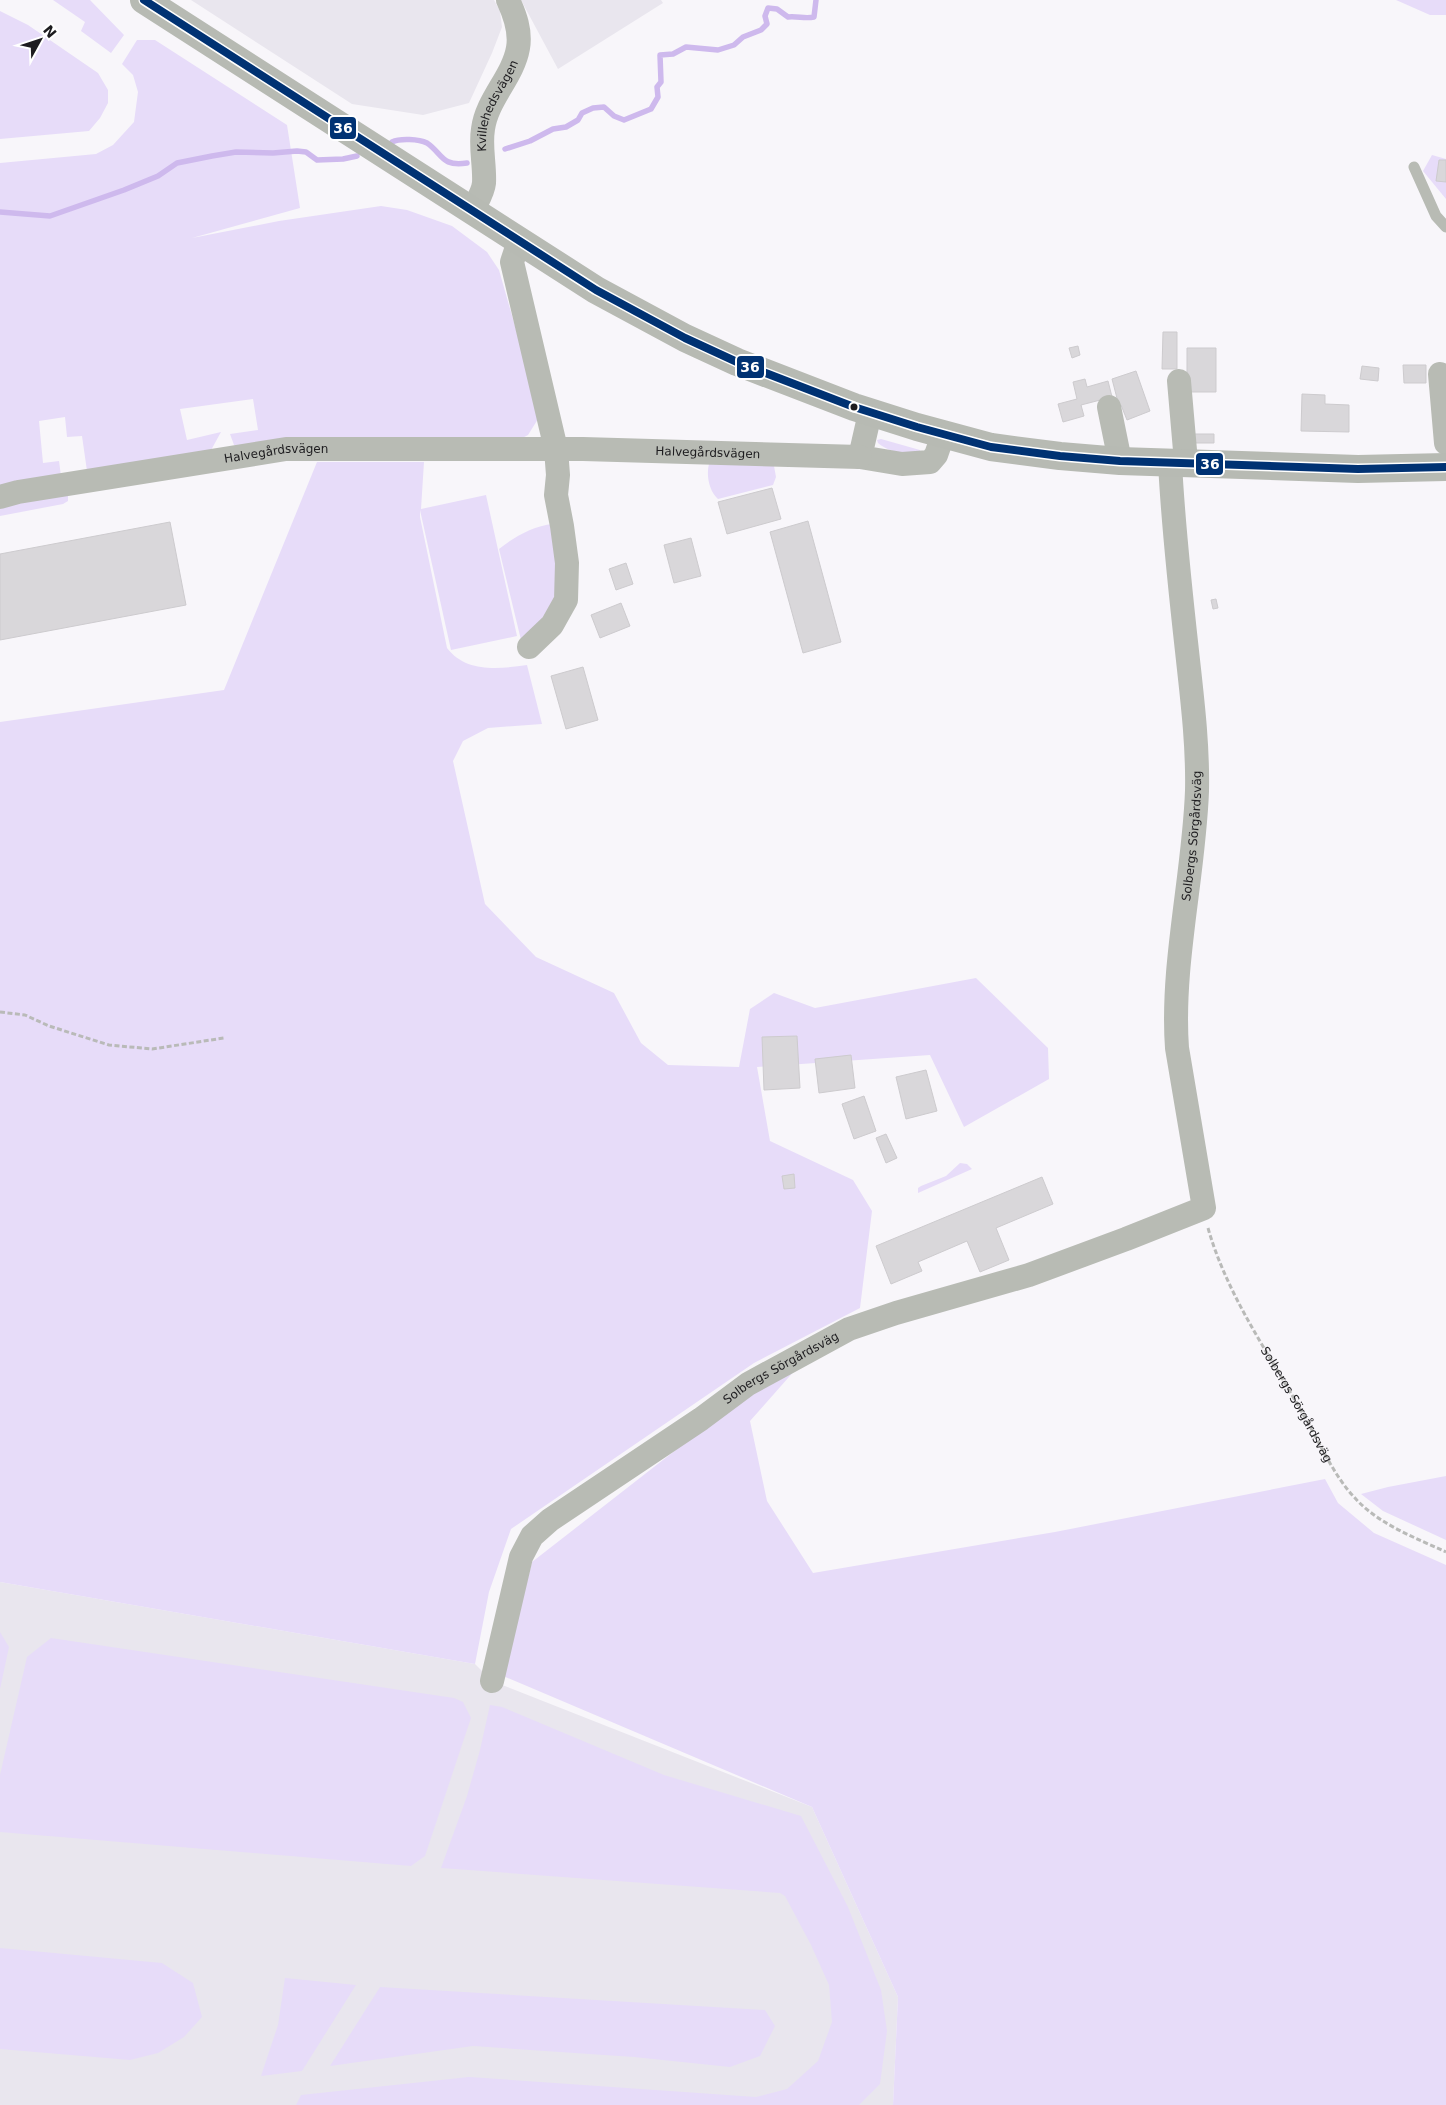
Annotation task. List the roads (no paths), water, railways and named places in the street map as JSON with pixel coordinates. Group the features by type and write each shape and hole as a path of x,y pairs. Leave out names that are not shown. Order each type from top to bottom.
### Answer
{"street":[{"path":"144,0 596,290 685,338 746,366 870,413 943,435 991,447 1029,453 1120,461 1358,469 1446,467"},
{"name":"Kvillehedsvägen","path":"472,212 484,185 483,129 488,112 513,63 518,49 519,39 516,15 508,0"},
{"path":"519,241 512,262 556,449 558,475 556,494 567,562 566,600 552,625 529,647"},
{"path":"1440,374 1446,443"},
{"name":"Solbergs Sörgårdsväg","path":"492,1681 521,1557 532,1536 550,1520 701,1419 748,1384 849,1329 930,1303 1029,1275 1204,1208 1201,1181 1177,1048 1176,1026 1177,992 1197,791 1194,715 1176,545 1179,381"},
{"path":"1109,407 1120,461"},
{"path":"860,457 870,413"},
{"name":"Halvegårdsvägen","path":"0,497 18,492 286,448 556,449 860,457 902,464 930,462 936,455 943,435"}],"lane":[{"path":"1414,167 1436,216 1446,227"}],"waterway":[{"path":"505,149 530,141 553,129 566,127 578,120 582,113 593,108 604,107 614,116 624,120 651,109 658,97 657,87 661,82 660,55 673,54 686,47 718,50 734,45 743,37 761,30 767,24 765,16 768,8 777,9 788,17 814,17 816,0"},
{"path":"392,142 404,140 424,142 447,161 458,164 467,163"},
{"path":"0,212 50,216 158,176 177,163 236,152 273,153 297,151 306,152 317,160 343,159 357,156"}]}
